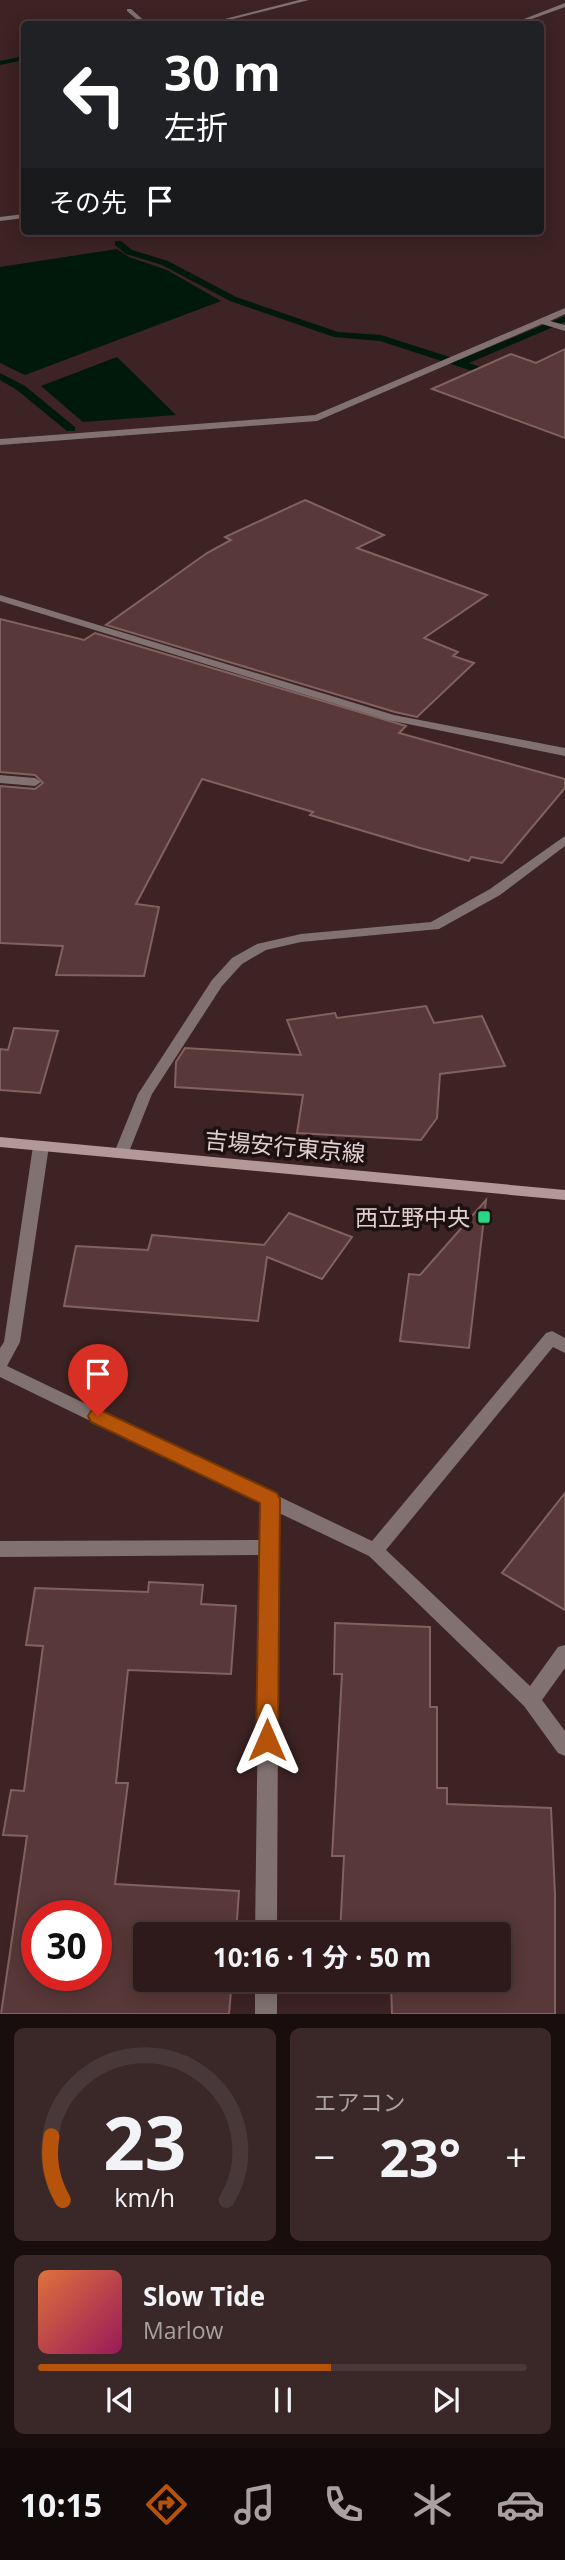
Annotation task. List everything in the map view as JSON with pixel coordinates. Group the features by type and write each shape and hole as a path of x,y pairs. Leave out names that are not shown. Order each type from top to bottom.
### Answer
{"main road":[{"name":"吉場安行東京線","path":"0,1142 565,1195"}],"street":[{"path":"220,21 306,0"},
{"path":"522,21 565,5"},
{"path":"129,10 142,21"},
{"path":"0,219 21,216"},
{"path":"0,442 317,418 565,311"},
{"path":"542,321 565,328"},
{"path":"0,598 392,718 565,752"},
{"path":"0,779 36,782"},
{"path":"122,1153 145,1094 217,983 237,961 262,947 301,938 434,926 495,892 565,840"},
{"path":"0,1363 12,1342 41,1146"},
{"path":"375,1551 552,1337 565,1347"},
{"path":"0,1370 375,1551 531,1700 565,1747"},
{"path":"266,1922 270,1499"},
{"path":"0,1549 268,1547"},
{"path":"531,1700 565,1653"},
{"path":"265,2014 266,1992"}],"shaded area":[{"path":"117,249 129,257 167,270 221,301 25,375 0,363 0,267"},
{"path":"117,357 176,415 83,422 41,386"}],"building":[{"path":"565,349 565,438 432,389 511,354 536,363"},
{"path":"305,500 384,535 357,548 487,595 424,638 458,652 453,656 474,663 417,717 106,625 207,553 231,540 225,537"},
{"path":"0,619 84,640 95,633 406,726 399,733 565,779 565,788 502,863 471,857 469,861 420,848 202,779 136,904 159,907 144,976 56,975 63,946 0,943 0,786 35,789 43,783 35,775 0,772"},
{"path":"426,1006 434,1023 482,1016 505,1066 440,1074 437,1118 421,1140 297,1133 303,1095 175,1087 176,1062 185,1048 301,1055 287,1020 335,1013 337,1018"},
{"path":"14,1028 58,1031 40,1093 0,1090 0,1049 8,1050"},
{"path":"486,1200 469,1348 400,1341 409,1274 420,1275"},
{"path":"289,1213 352,1237 322,1279 267,1257 258,1321 64,1306 76,1246 148,1250 152,1235 264,1245"},
{"path":"565,1493 565,1610 502,1573"},
{"path":"149,1582 203,1585 201,1604 236,1606 231,1674 128,1670 116,1783 128,1783 115,1884 239,1891 237,1922 133,1922 133,1992 231,1992 229,2014 1,2014 27,1836 3,1835 11,1790 24,1791 43,1646 26,1645 35,1588 148,1592"},
{"path":"335,1623 430,1627 430,1707 437,1707 437,1788 447,1788 447,1804 551,1808 555,1895 555,2014 392,2014 391,1992 511,1992 511,1922 341,1922 344,1856 332,1856 342,1674 334,1674"}],"waterway":[{"path":"0,63 21,59"},
{"path":"118,243 129,252 165,263 233,299 337,335 381,338 497,376"},
{"path":"461,363 565,319"},
{"path":"0,376 21,388 71,429"}],"place":[{"name":"西立野中央","path":"484,1217"}],"route":[{"path":"98,1416 270,1499 267,1740"}]}
